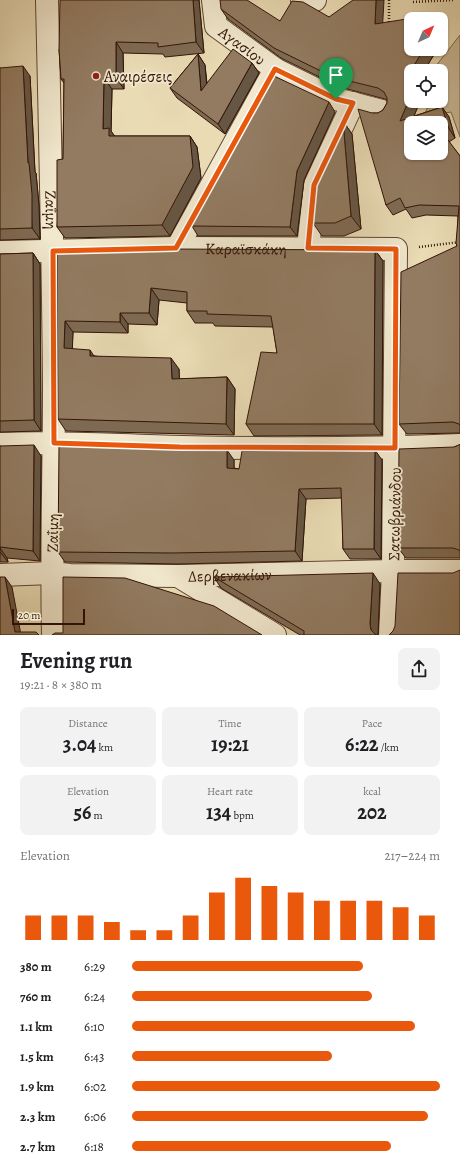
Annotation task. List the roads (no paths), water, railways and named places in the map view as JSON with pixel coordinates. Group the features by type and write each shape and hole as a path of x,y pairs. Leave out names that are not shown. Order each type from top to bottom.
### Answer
{"street":[{"name":"Ζαΐμη","path":"47,0 53,251 53,635"},
{"name":"Αγασίου","path":"213,0 216,26 275,69 336,99 382,111"},
{"path":"302,0 315,0"},
{"path":"176,248 275,69"},
{"path":"308,248 314,185 353,103"},
{"name":"Καραϊσκάκη","path":"0,252 176,248 396,249"},
{"name":"Σατωβριάνδου","path":"390,635 393,571 395,448 396,249"},
{"path":"0,444 54,443 187,448 395,448 460,445"},
{"name":"Δερβενακίων","path":"0,575 52,573 70,575 178,576 460,571"},
{"path":"178,576 274,635"}],"place":[{"name":"Αναιρέσεις","path":"96,76"}]}
